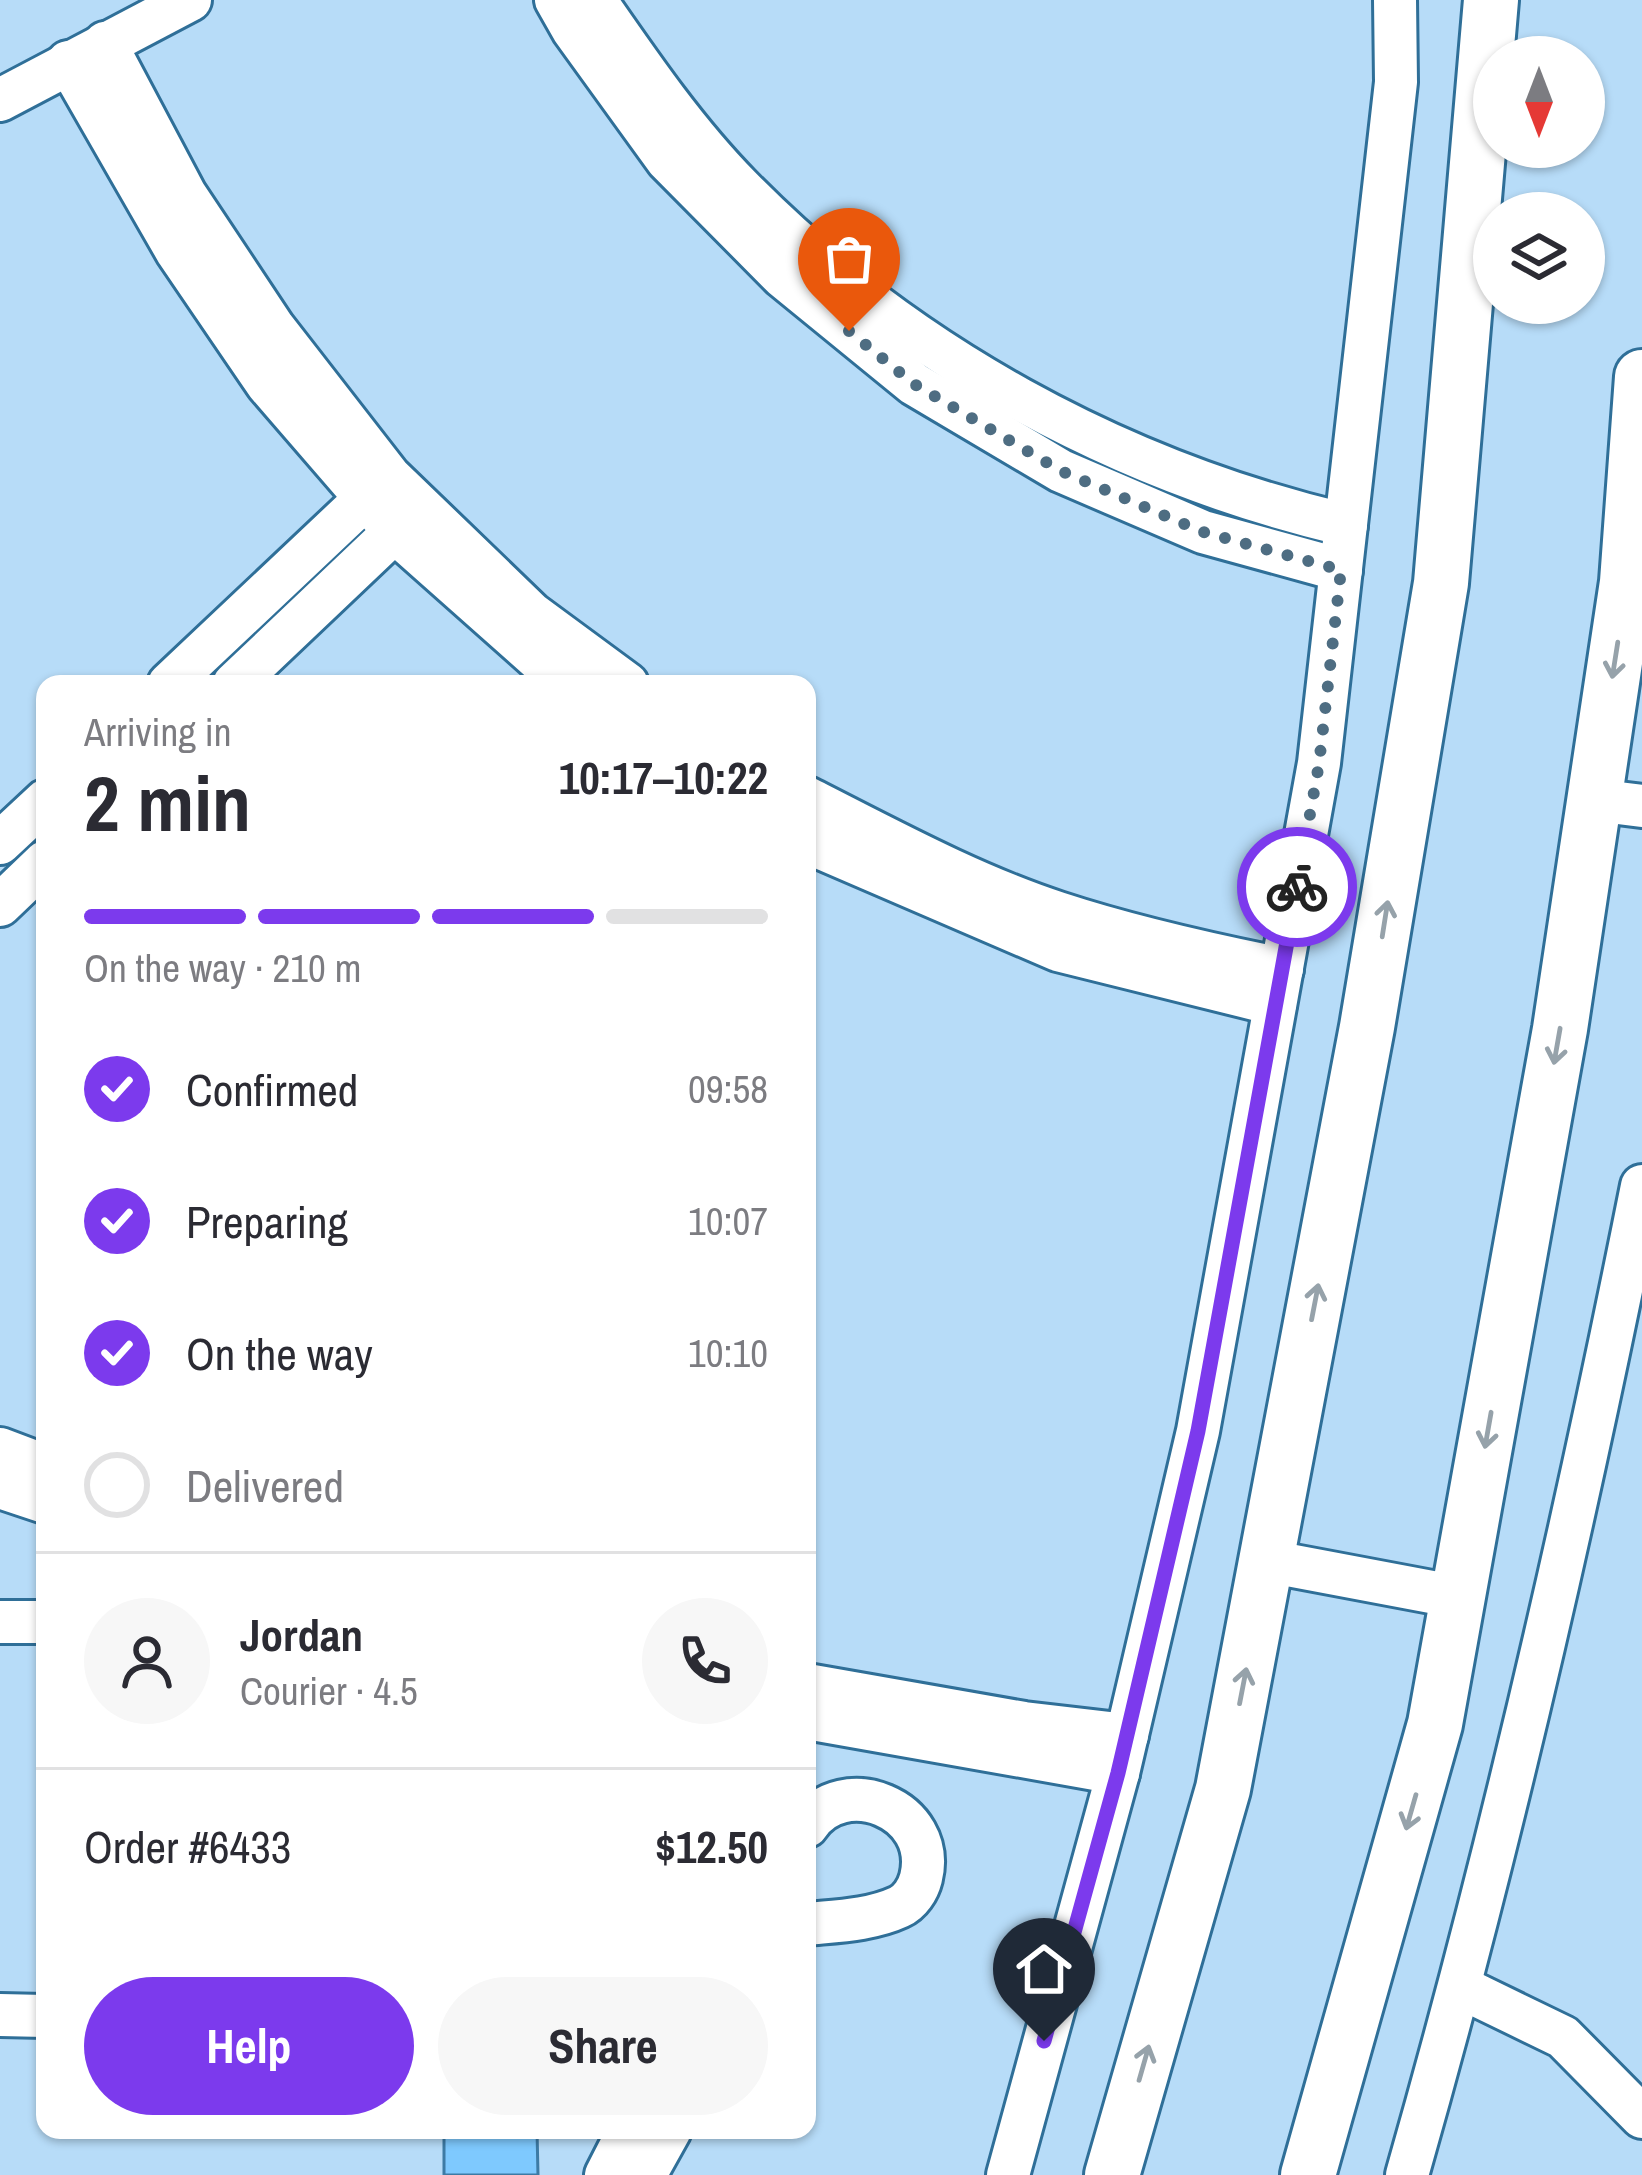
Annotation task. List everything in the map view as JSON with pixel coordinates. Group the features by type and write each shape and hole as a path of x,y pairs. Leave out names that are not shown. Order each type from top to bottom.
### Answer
{"main road":[{"path":"1112,2175 1223,1789 1367,1027 1441,584 1491,0"},
{"path":"1308,2175 1435,1724 1560,1029 1618,803 1642,376"}],"street":[{"path":"0,100 190,0"},
{"path":"556,0 667,160 783,277 914,384 1061,471 1203,532 1341,570"},
{"path":"595,0 662,96 740,187 842,279 950,359 1049,418 1163,467 1268,507 1346,526"},
{"path":"1008,2175 1123,1754 1198,1431 1319,764 1396,82 1395,0"},
{"path":"86,53 177,252 267,384 377,488 557,675"},
{"path":"179,675 377,488"},
{"path":"243,675 407,520"},
{"path":"407,520 615,675"},
{"path":"816,802 1056,913 1199,952 1279,986"},
{"path":"0,843 36,809"},
{"path":"816,846 1058,950 1279,986"},
{"path":"0,905 36,871"},
{"path":"1407,2175 1460,1987 1604,1378 1642,1186"},
{"path":"0,1449 36,1463"},
{"path":"0,1487 36,1499"},
{"path":"1267,1561 1458,1597"},
{"path":"0,1622 36,1622"},
{"path":"816,1687 1024,1724 1123,1754"},
{"path":"816,1719 1123,1754"},
{"path":"816,1814 843,1801 874,1803 902,1814 920,1834 925,1860 920,1886 904,1905 855,1919 816,1923"},
{"path":"1460,1987 1563,2037 1642,2117"},
{"path":"0,2015 36,2016"},
{"path":"606,2175 624,2139"},
{"path":"645,2175 665,2139"}],"building":[{"path":"444,2139 537,2139 538,2175 444,2175"}],"way so far":[{"path":"849,331 914,384 1061,471 1203,532 1341,570 1319,764 1297,887"}],"route":[{"path":"1044,2041 1118,1773 1198,1431 1297,887"}]}
